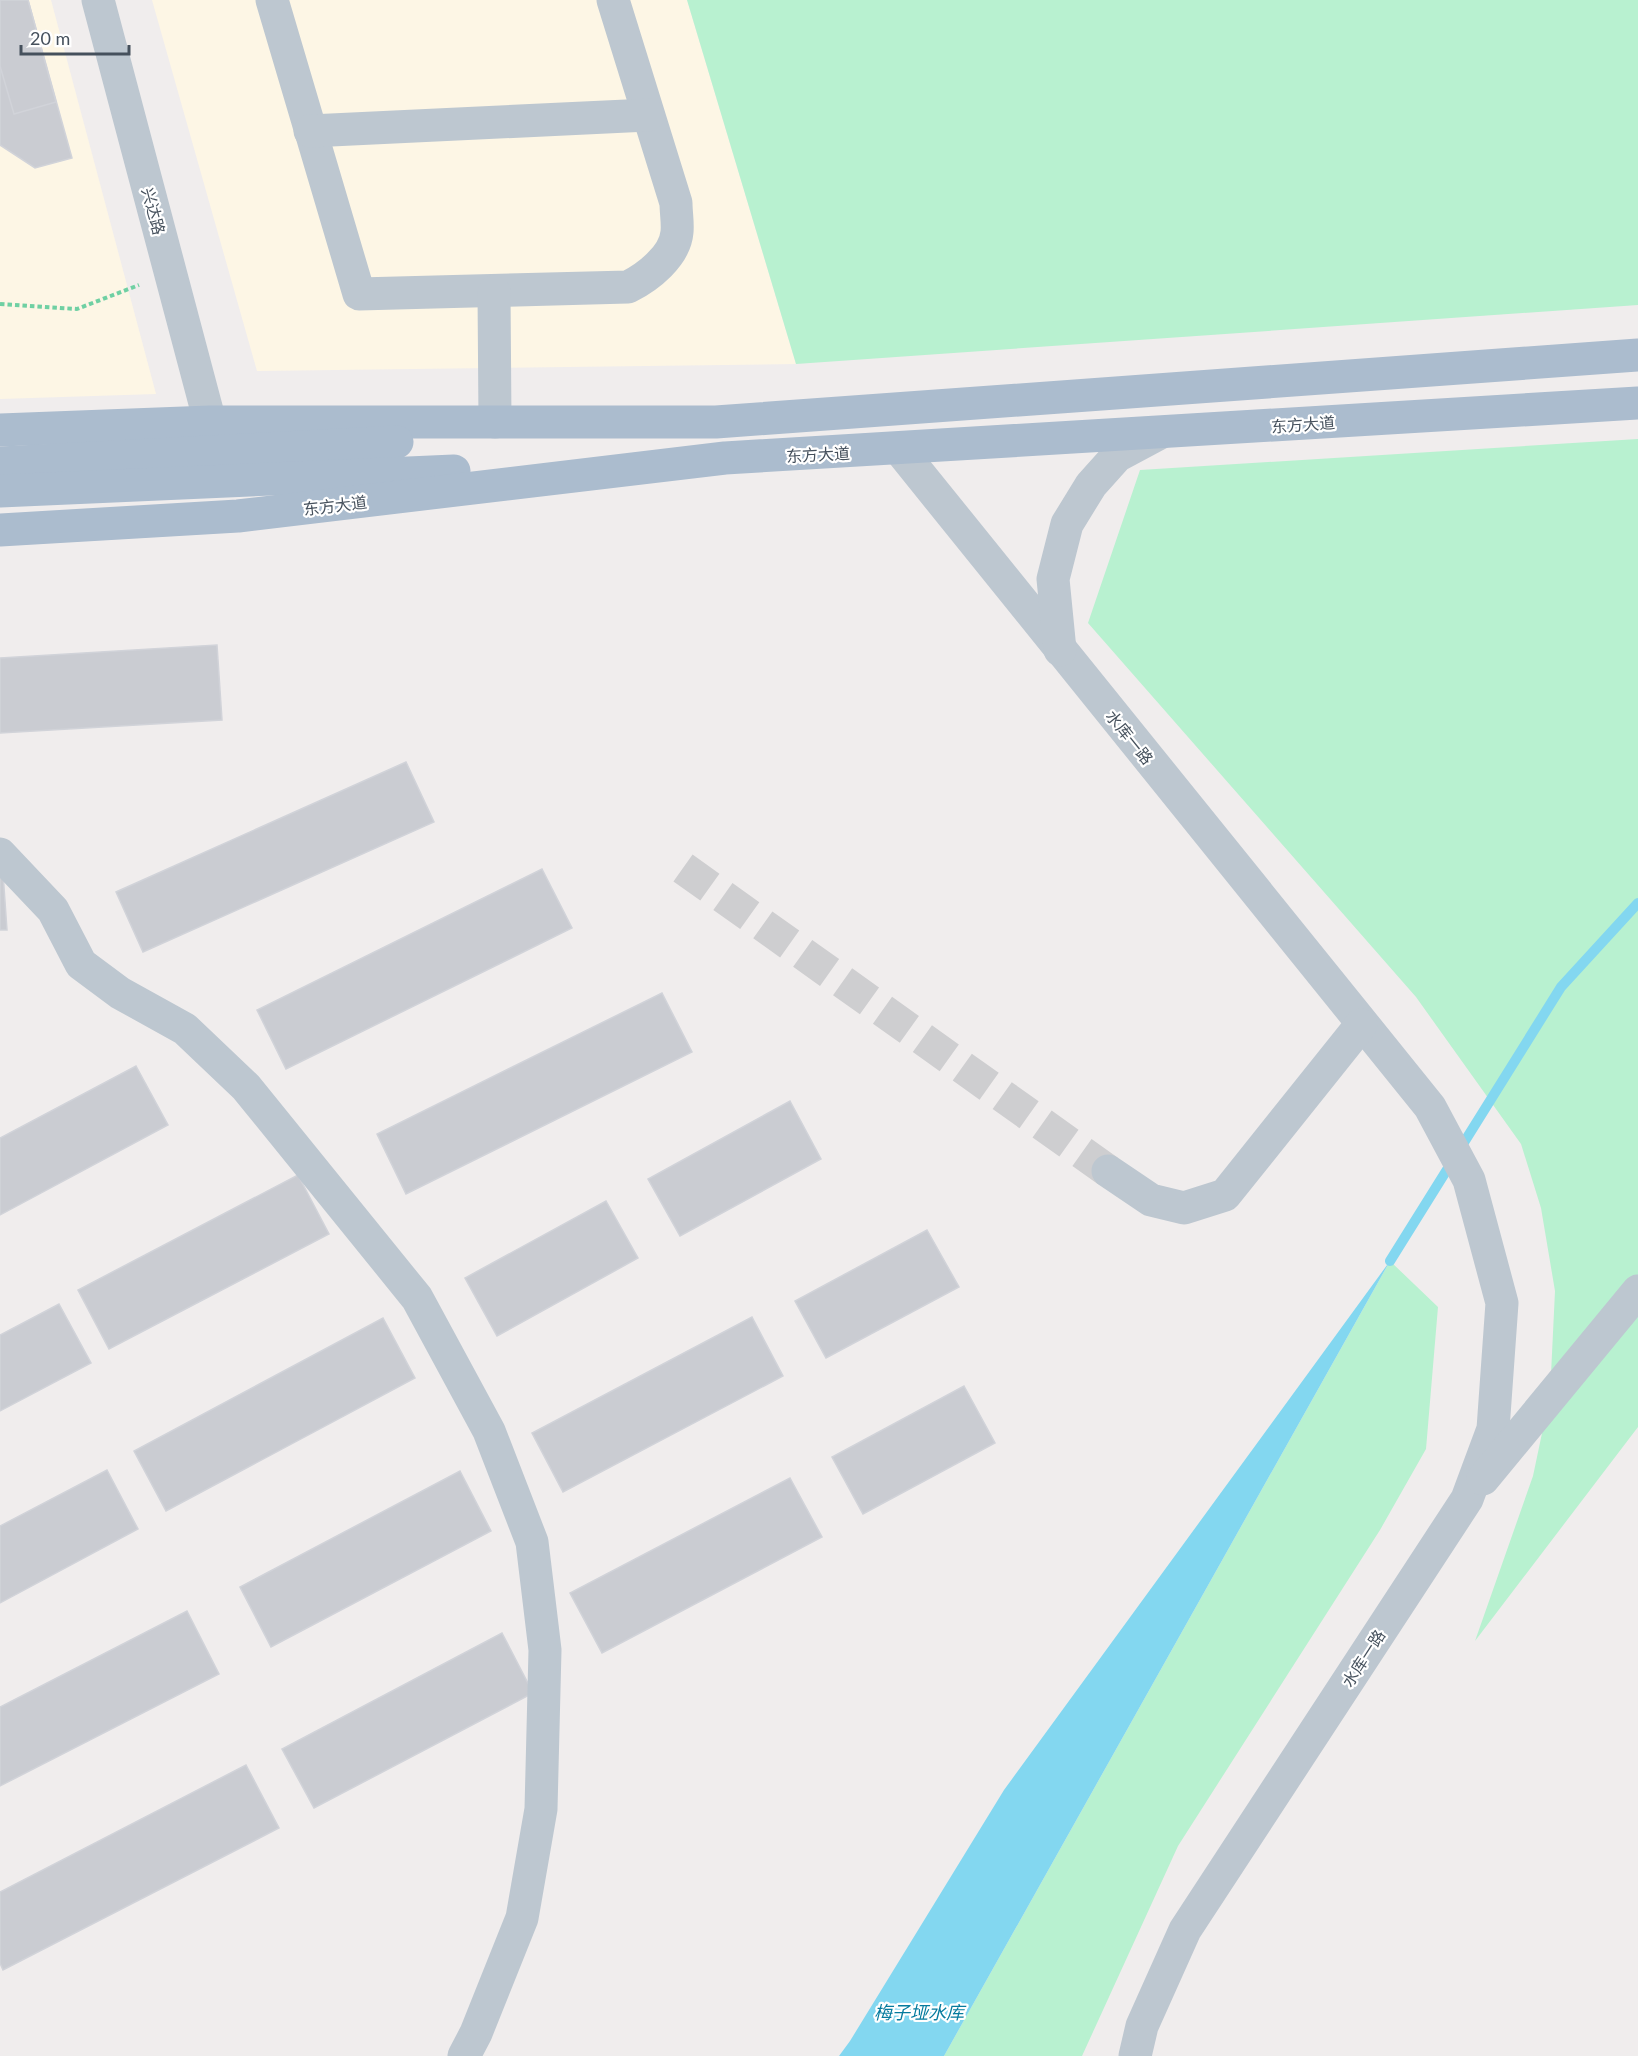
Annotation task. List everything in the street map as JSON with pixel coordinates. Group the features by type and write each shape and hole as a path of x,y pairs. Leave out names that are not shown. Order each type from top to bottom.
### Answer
{"main road":[{"path":"0,463 219,453 716,422 1638,355"},
{"name":"东方大道","path":"0,530 238,516 725,458 900,450 1638,403"},
{"path":"0,430 210,422 716,422"},
{"path":"0,491 725,458"}],"street":[{"name":"兴达路","path":"98,0 210,422"},
{"path":"272,0 359,294 494,292 628,286 646,278 668,254 677,234 676,203 613,0"},
{"path":"310,131 648,115"},
{"path":"494,292 495,422"},
{"path":"1060,650 1053,579 1067,525 1091,485 1117,456 1161,434"},
{"name":"水库一路","path":"900,450 1361,1025 1430,1107 1469,1180 1502,1303 1493,1428 1467,1499 1185,1930 1142,2026 1135,2056"},
{"path":"0,854 53,910 81,964 120,993 185,1029 246,1087 417,1298 489,1431 532,1542 545,1650 541,1809 522,1918 476,2033 464,2056"},
{"path":"1108,1171 1151,1200 1184,1208 1225,1195 1361,1025"},
{"path":"1467,1499 1638,1291"}],"path":[{"path":"0,304 77,309 170,272"}],"shaded area":[{"path":"0,0 51,0 156,394 0,399"},
{"path":"152,0 687,0 796,364 257,371"}],"green space":[{"path":"687,0 1638,0 1638,305 796,364"},
{"path":"1638,439 1638,1427 1475,1641 1533,1476 1550,1395 1555,1291 1541,1208 1521,1144 1416,997 1088,623 1140,470"},
{"path":"1390,1261 1438,1307 1426,1449 1380,1530 1178,1846 1082,2056 944,2056"}],"water":[{"name":"梅子垭水库","path":"1390,1261 944,2056 839,2056 1004,1790"}],"building":[{"path":"0,0 28,0 72,158 35,168 0,145"},
{"path":"0,0 28,0 56,102 14,114 0,66"},
{"path":"217,645 222,720 0,733 0,658"},
{"path":"406,762 434,822 143,952 116,892"},
{"path":"542,869 572,928 286,1069 257,1010"},
{"path":"0,873 3,873 7,930 0,930"},
{"path":"662,993 692,1052 406,1194 377,1134"},
{"path":"136,1066 168,1125 0,1215 0,1138"},
{"path":"790,1101 821,1159 680,1236 648,1179"},
{"path":"298,1175 329,1234 109,1349 78,1290"},
{"path":"606,1201 638,1258 497,1336 465,1278"},
{"path":"927,1230 959,1287 826,1358 795,1301"},
{"path":"59,1304 91,1363 0,1411 0,1335"},
{"path":"752,1317 783,1376 563,1492 532,1433"},
{"path":"383,1318 415,1378 166,1511 134,1451"},
{"path":"964,1386 995,1443 863,1514 832,1457"},
{"path":"107,1470 138,1529 0,1603 0,1526"},
{"path":"460,1471 491,1531 271,1647 240,1587"},
{"path":"790,1478 822,1537 602,1653 570,1593"},
{"path":"187,1611 219,1674 0,1786 0,1707"},
{"path":"502,1633 533,1693 314,1808 282,1749"},
{"path":"246,1765 279,1828 3,1970 0,1963 0,1892"}],"waterway":[{"path":"1390,1261 1561,987 1638,903"}],"tunnel":[{"path":"683,868 1108,1171"}]}
